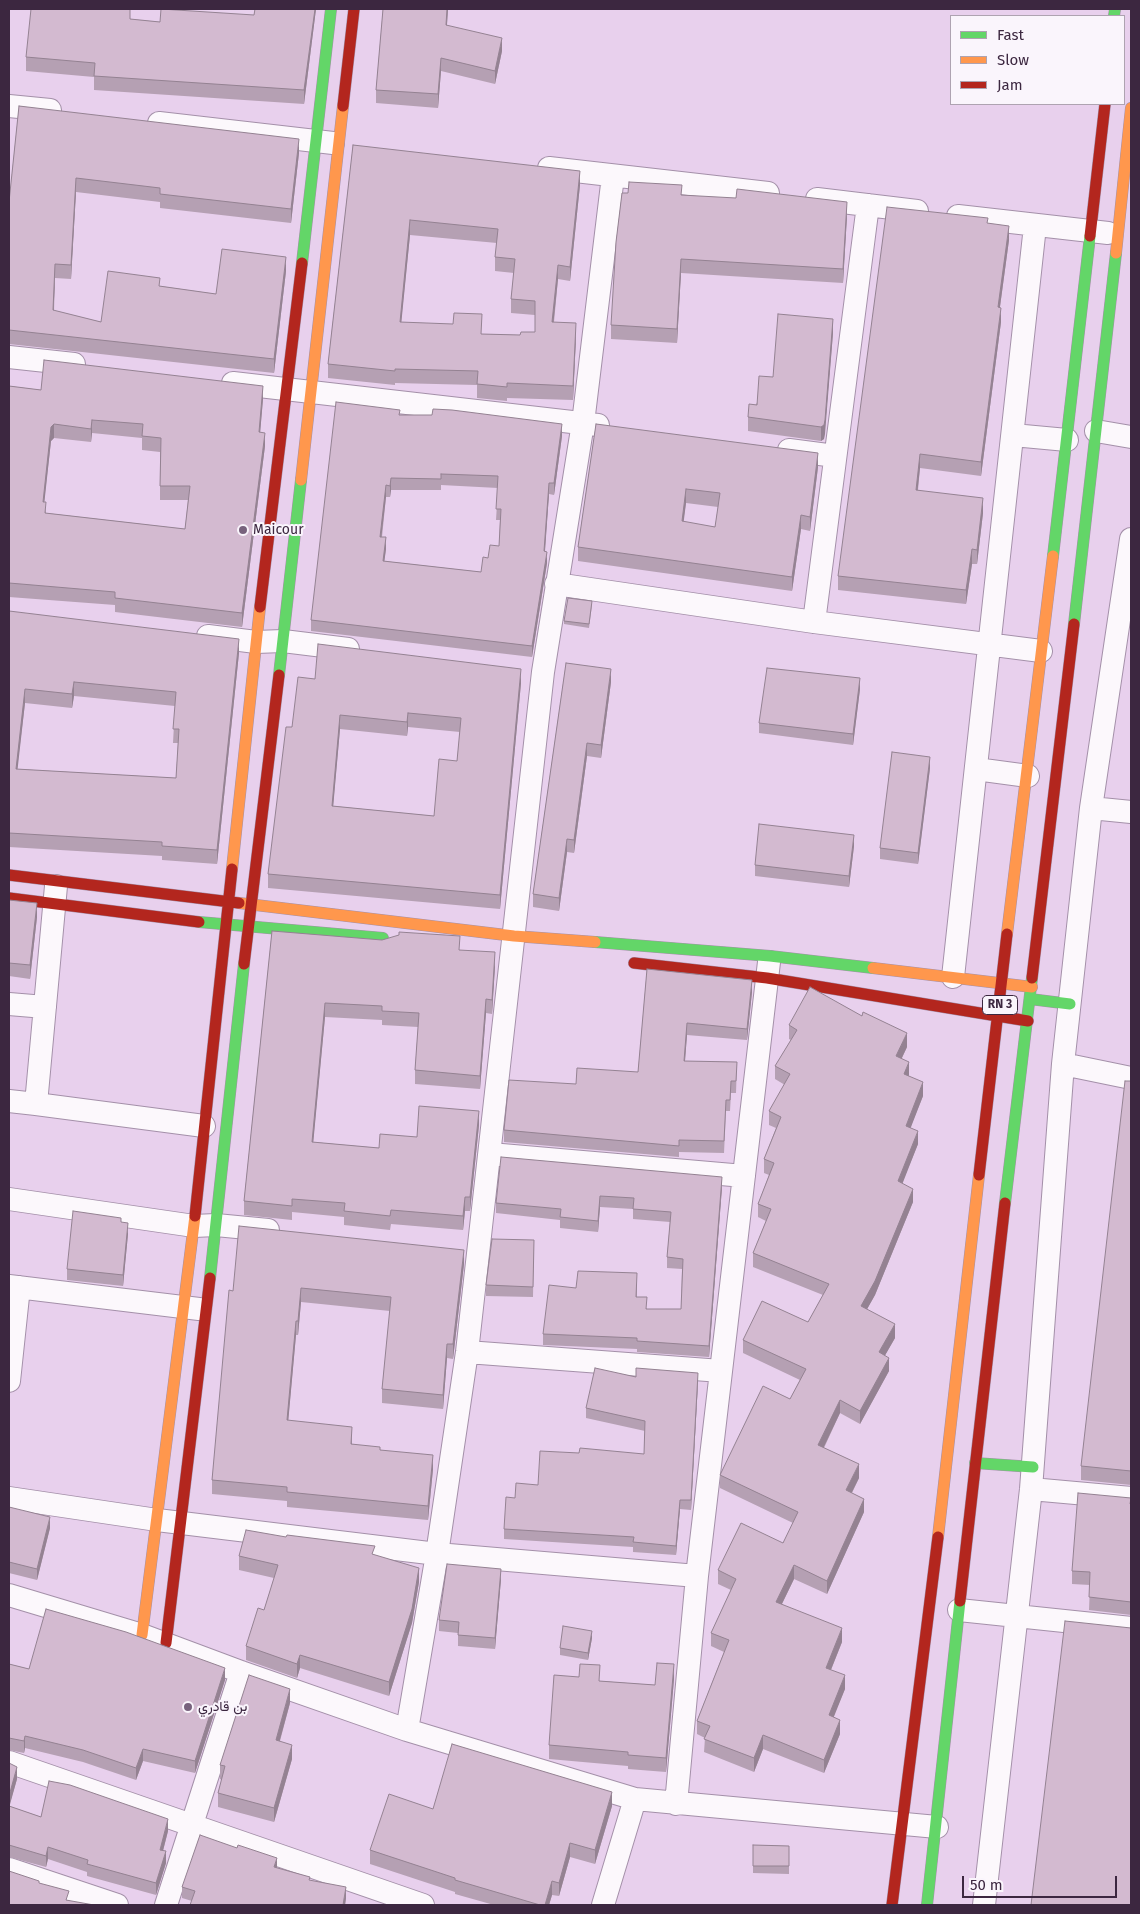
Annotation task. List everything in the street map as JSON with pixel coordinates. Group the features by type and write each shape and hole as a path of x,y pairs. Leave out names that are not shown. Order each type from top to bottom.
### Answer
{"main road":[{"path":"142,1634 157,1520 195,1308 205,1225 204,1126 256,642 288,389 331,9"},
{"path":"166,1643 181,1522 195,1308 205,1225 248,927 284,641 312,392 348,145 354,9"},
{"name":"RN 3","path":"892,1905 927,1638 999,1017 1001,982 1028,776 1041,651 1092,232 1105,105"},
{"name":"RN 3","path":"928,1905 975,1463 1096,431 1125,234 1131,108"},
{"path":"9,876 57,880 250,905 512,946 770,956 1001,982 1070,1004"},
{"path":"9,898 227,925 394,939"},
{"path":"620,962 766,978 1028,1021"},
{"path":"975,1463 1032,1478"}],"street":[{"path":"9,106 68,112"},
{"path":"138,120 348,145"},
{"path":"525,166 794,196 1035,226 1125,234"},
{"path":"407,1730 437,1554 467,1352 468,1251 490,1154 512,946 533,671 556,584 583,424 613,176"},
{"path":"814,622 868,205"},
{"path":"953,977 1035,226"},
{"path":"9,357 95,367"},
{"path":"211,380 622,428"},
{"path":"1096,431 1131,437"},
{"path":"1012,435 1067,440"},
{"path":"767,447 835,456"},
{"path":"984,1905 1032,1478 1063,1064 1091,808 1128,580 1131,539"},
{"path":"556,584 814,622 990,646 1041,651"},
{"path":"187,634 256,642 284,641 370,651"},
{"path":"976,769 1028,776"},
{"path":"1091,808 1131,812"},
{"path":"36,1104 57,880"},
{"path":"676,1804 697,1576 770,956"},
{"path":"9,1004 45,1008"},
{"path":"1063,1064 1131,1078"},
{"path":"9,1101 204,1126"},
{"path":"490,1154 744,1176"},
{"path":"9,1199 205,1225 293,1233"},
{"path":"9,1381 14,1287 195,1308"},
{"path":"467,1352 721,1371"},
{"path":"1032,1478 1131,1498"},
{"path":"9,1498 157,1520 437,1554 697,1576"},
{"path":"9,1596 142,1634 241,1672 407,1730 635,1799 937,1827"},
{"path":"959,1610 1131,1628"},
{"path":"166,1905 241,1672"},
{"path":"9,1762 423,1905"},
{"path":"603,1905 635,1799"},
{"path":"9,1869 117,1905"}],"building":[{"path":"31,9 130,9 130,19 160,22 161,9 254,15 255,9 315,9 304,90 94,76 95,63 26,57"},
{"path":"383,9 447,9 446,25 502,38 495,71 441,58 438,94 376,90"},
{"path":"19,106 299,139 291,209 160,194 160,188 76,178 71,265 55,264 53,310 101,322 108,271 160,278 159,286 216,294 222,249 286,257 274,359 9,330 9,202"},
{"path":"353,145 580,171 570,267 558,265 552,322 576,323 573,386 507,383 507,387 477,384 478,371 395,369 395,371 328,364","holes":["410,220 498,229 495,257 515,259 511,299 535,301 535,332 521,332 520,335 481,334 482,314 454,313 453,324 400,322"]},
{"path":"629,182 682,185 681,195 736,198 737,189 847,202 843,269 681,259 677,329 611,325 616,242 622,193 628,193"},
{"path":"887,207 988,218 987,223 1009,226 998,307 1001,308 981,462 920,454 916,490 983,498 977,550 972,549 966,590 838,576"},
{"path":"778,314 833,319 825,420 824,425 821,427 748,417 749,404 757,405 759,376 773,377"},
{"path":"44,360 263,386 259,432 265,433 242,613 115,598 115,592 9,583 9,386 41,390","holes":["92,420 143,424 142,436 161,438 160,486 190,486 185,529 45,513 46,502 43,502 51,427 54,424 91,429"]},
{"path":"336,402 400,410 399,415 432,415 433,409 452,410 562,424 554,483 549,483 544,551 547,552 532,646 311,620","holes":["441,474 498,476 496,509 501,509 499,546 490,545 488,558 483,557 481,572 383,561 386,537 380,537 386,485 390,486 391,478 441,479"]},
{"path":"596,424 818,453 810,517 801,515 792,577 578,547","holes":["686,489 720,493 715,527 682,521"]},
{"path":"568,598 592,601 589,624 564,621"},
{"path":"9,611 239,639 217,850 162,846 162,842 9,833","holes":["74,682 176,692 173,729 179,729 176,778 16,769 25,689 72,694"]},
{"path":"318,644 521,669 500,895 268,874 286,727 292,727 298,677 315,679","holes":["408,713 461,718 457,761 439,759 434,816 332,806 340,715 407,722"]},
{"path":"566,663 611,669 601,745 587,743 574,840 567,839 559,898 533,894"},
{"path":"767,668 860,678 853,734 759,723"},
{"path":"892,752 930,757 918,853 880,848"},
{"path":"759,824 854,835 849,876 755,865"},
{"path":"9,900 37,903 30,965 9,963"},
{"path":"272,931 382,940 399,935 399,932 460,936 459,950 495,952 492,1000 486,999 480,1076 415,1070 419,1013 382,1011 382,1006 325,1003 312,1142 379,1148 380,1134 417,1137 419,1106 479,1111 470,1197 465,1197 463,1216 391,1210 390,1216 344,1211 345,1203 292,1199 292,1206 244,1201"},
{"path":"647,969 752,980 747,1029 687,1023 684,1061 737,1062 736,1081 731,1081 730,1100 726,1100 724,1141 679,1140 679,1146 504,1130 509,1080 576,1084 577,1068 638,1072"},
{"path":"810,987 862,1016 863,1012 907,1033 896,1056 909,1062 904,1074 923,1082 906,1126 918,1131 898,1181 913,1189 875,1281 861,1306 895,1324 879,1352 889,1358 860,1411 840,1400 818,1445 859,1464 846,1490 864,1499 827,1581 794,1565 776,1602 842,1628 826,1668 845,1675 829,1715 840,1720 824,1760 763,1735 754,1758 704,1739 710,1726 697,1721 729,1640 711,1633 736,1579 718,1570 741,1523 783,1543 798,1512 720,1475 763,1386 790,1399 806,1369 743,1340 762,1301 808,1322 829,1284 753,1253 771,1209 758,1204 774,1163 764,1159 781,1117 769,1111 790,1074 775,1066 797,1030 789,1025"},
{"path":"1125,1081 1131,1081 1131,1471 1081,1466"},
{"path":"501,1157 722,1177 709,1346 637,1341 637,1338 543,1334 549,1285 576,1288 578,1271 637,1273 636,1297 647,1297 646,1309 681,1309 683,1259 667,1257 671,1212 633,1209 634,1198 600,1196 598,1221 560,1217 561,1209 496,1203"},
{"path":"73,1211 121,1218 121,1222 128,1223 123,1275 67,1269"},
{"path":"239,1226 464,1250 453,1344 447,1344 443,1395 382,1389 391,1297 301,1288 298,1321 296,1321 287,1420 352,1427 351,1444 380,1447 380,1450 433,1455 428,1506 287,1492 287,1487 212,1480 229,1290 233,1291"},
{"path":"492,1239 534,1240 533,1287 486,1285"},
{"path":"595,1368 636,1377 636,1368 698,1373 691,1500 680,1500 676,1546 633,1542 634,1537 504,1529 506,1497 515,1498 516,1483 538,1485 540,1451 579,1453 580,1448 644,1454 645,1421 586,1408"},
{"path":"1078,1493 1131,1498 1131,1602 1089,1597 1090,1572 1072,1571"},
{"path":"9,1507 50,1517 37,1569 9,1562"},
{"path":"246,1530 286,1537 287,1535 375,1546 372,1554 419,1568 412,1609 389,1682 300,1655 297,1664 246,1646 258,1608 264,1610 278,1565 239,1556"},
{"path":"447,1564 501,1569 495,1638 458,1635 459,1622 439,1620"},
{"path":"46,1609 126,1632 225,1668 195,1761 143,1749 136,1768 83,1750 25,1736 24,1741 9,1738 9,1664 29,1669"},
{"path":"1065,1621 1131,1628 1131,1905 1031,1905"},
{"path":"563,1626 592,1631 588,1653 560,1648"},
{"path":"657,1663 674,1664 666,1758 628,1755 628,1752 549,1745 554,1675 579,1677 580,1664 600,1665 599,1681 655,1685"},
{"path":"249,1675 290,1689 276,1740 292,1745 274,1808 218,1793 225,1766 220,1765"},
{"path":"452,1744 612,1792 595,1850 570,1843 559,1883 552,1881 545,1905 455,1880 455,1878 370,1850 389,1794 433,1809"},
{"path":"9,1763 17,1767 9,1796"},
{"path":"49,1781 70,1785 168,1819 160,1850 166,1851 156,1883 87,1864 88,1860 48,1847 46,1856 9,1845 9,1806 41,1817"},
{"path":"200,1835 237,1848 238,1845 277,1858 274,1867 310,1877 309,1880 346,1887 343,1905 190,1905 195,1891 182,1887"},
{"path":"753,1845 789,1846 789,1866 753,1866"},
{"path":"9,1871 39,1881 39,1883 69,1891 66,1900 94,1905 9,1905"}],"traffic: fast":[{"path":"302,263 331,9"},
{"path":"1114,15 1115,9"},
{"path":"1053,556 1090,236"},
{"path":"1074,624 1116,253"},
{"path":"279,675 301,480"},
{"path":"199,922 383,938"},
{"path":"595,942 770,956 873,968"},
{"path":"210,1278 244,964"},
{"path":"1005,1203 1032,978"},
{"path":"1030,999 1070,1004"},
{"path":"975,1463 1033,1467"},
{"path":"927,1905 960,1601"}],"traffic: slow":[{"path":"301,480 343,106"},
{"path":"1116,253 1131,108"},
{"path":"1007,934 1053,556"},
{"path":"232,869 260,607"},
{"path":"239,903 514,936 595,942"},
{"path":"873,968 1032,987"},
{"path":"938,1537 979,1175"},
{"path":"142,1635 195,1216"}],"traffic: jam":[{"path":"343,106 354,9"},
{"path":"1090,236 1105,105"},
{"path":"260,607 302,263"},
{"path":"1032,978 1074,624"},
{"path":"244,964 279,675"},
{"path":"195,1216 232,869"},
{"path":"9,875 239,903"},
{"path":"9,898 199,922"},
{"path":"979,1175 1007,934"},
{"path":"634,963 767,978 1028,1021"},
{"path":"960,1601 1005,1203"},
{"path":"166,1643 210,1278"},
{"path":"892,1905 938,1537"}],"place":[{"name":"Maicour","path":"243,530"},
{"name":"بن قادري","path":"188,1707"}]}
